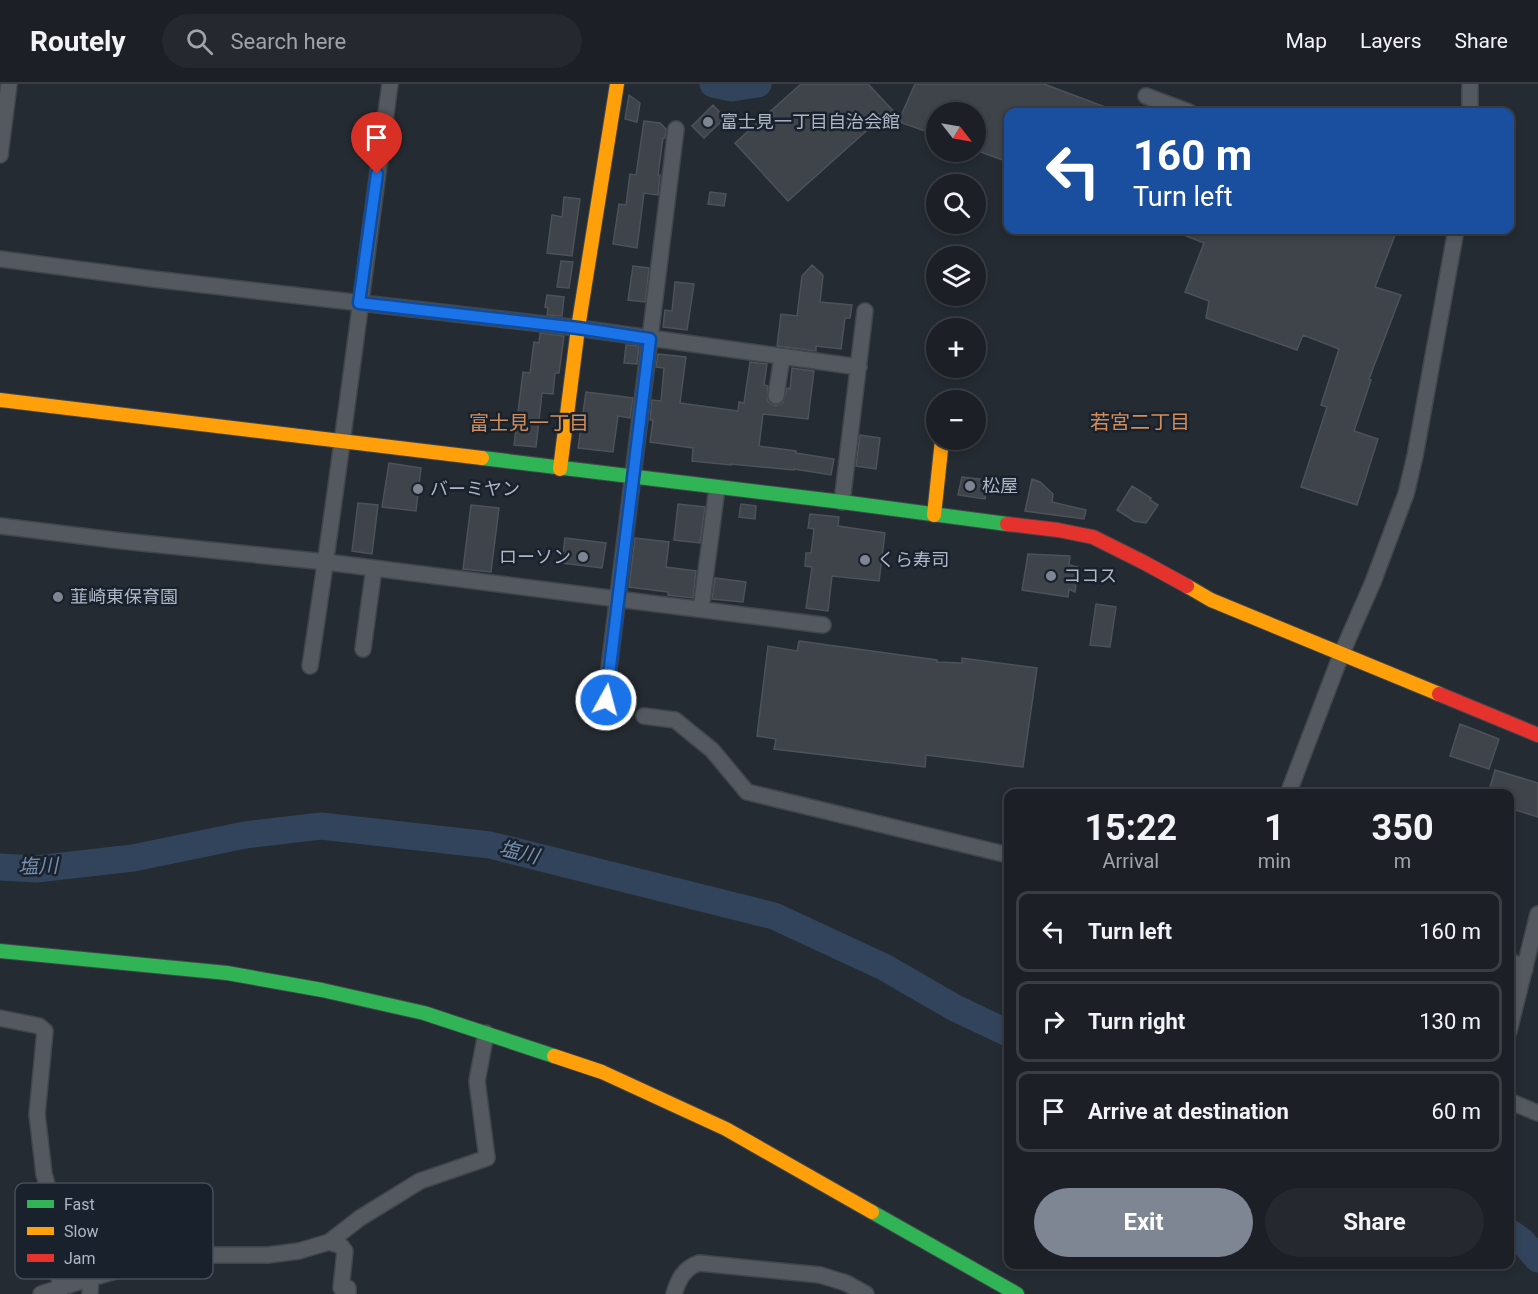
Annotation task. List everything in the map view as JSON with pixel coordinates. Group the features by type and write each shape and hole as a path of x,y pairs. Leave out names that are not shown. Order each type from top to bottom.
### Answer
{"street":[{"path":"0,155 9,84"},
{"path":"310,666 390,84"},
{"path":"560,469 578,328 617,84"},
{"path":"1470,84 1470,108"},
{"path":"1146,96 1178,108"},
{"path":"606,700 676,129"},
{"path":"1290,789 1406,494 1455,234"},
{"path":"0,259 578,328 859,367"},
{"path":"842,502 866,311"},
{"path":"776,396 782,357"},
{"path":"0,400 842,502 934,516 1058,530 1094,537 1211,600 1538,735"},
{"path":"934,516 941,450"},
{"path":"701,609 717,488"},
{"path":"0,526 326,562 823,625"},
{"path":"363,650 374,568"},
{"path":"644,716 675,720 712,750 747,792 1004,854"},
{"path":"1514,1012 1534,943 1538,914"},
{"path":"0,951 227,973 322,990 424,1013 602,1072 726,1129 1017,1294"},
{"path":"1514,963 1525,969"},
{"path":"0,1018 39,1026 45,1031 37,1114 47,1183"},
{"path":"213,1255 268,1256 299,1251 329,1242 360,1218 420,1181 487,1158 477,1081 486,1034"},
{"path":"1514,1103 1538,1113"},
{"path":"329,1242 341,1246 345,1251 341,1288 348,1288 348,1294"},
{"path":"674,1294 683,1273 692,1265 699,1263 820,1275 846,1283 866,1294"},
{"path":"59,1279 60,1288"},
{"path":"41,1294 88,1279"},
{"path":"90,1294 91,1279"}],"building":[{"path":"801,84 868,84 900,118 915,84 1044,84 1108,108 1004,108 1004,161 986,154 986,102 926,102 926,131 883,116 788,201 735,143"},
{"path":"629,95 640,103 637,122 625,119"},
{"name":"富士見一丁目自治会館","path":"713,105 725,118 704,138 692,126"},
{"path":"644,121 660,123 666,129 658,175 660,175 658,195 644,193 637,248 613,244 619,204 626,205 630,174 636,175"},
{"path":"710,192 726,194 724,206 708,204"},
{"path":"564,197 580,199 572,256 547,253 552,215 562,217"},
{"path":"1181,234 1395,234 1375,287 1401,295 1369,379 1371,380 1354,431 1378,439 1357,505 1301,487 1327,407 1321,405 1339,349 1303,335 1297,350 1206,318 1209,301 1185,292 1204,243"},
{"path":"561,261 573,262 569,288 557,287"},
{"path":"812,265 823,276 820,302 852,305 850,318 845,318 841,349 816,346 816,351 777,346 781,314 797,316 802,276"},
{"path":"633,266 649,268 645,302 628,300"},
{"path":"675,282 694,284 687,330 663,327 665,310 672,311"},
{"path":"547,295 564,297 562,316 547,315 548,308 545,307"},
{"path":"540,333 564,336 559,373 555,373 553,394 542,393 536,447 514,445 523,372 530,373 534,342 539,343"},
{"path":"626,345 639,346 637,364 624,363"},
{"path":"658,354 686,357 680,403 738,411 739,402 744,403 750,362 767,364 764,385 768,386 769,403 775,406 783,403 787,388 790,389 792,368 814,371 808,419 763,414 759,446 834,459 831,475 794,469 692,461 693,448 650,442 653,420 650,420 652,400 661,401 664,368 656,367"},
{"path":"586,392 633,398 630,418 618,416 613,452 578,448"},
{"path":"860,435 880,438 876,469 856,466"},
{"path":"389,463 421,468 416,511 382,507"},
{"path":"962,477 987,480 985,499 958,495"},
{"path":"1032,479 1040,482 1053,494 1052,502 1086,510 1084,519 1025,511"},
{"path":"1132,486 1158,505 1146,523 1134,521 1117,510"},
{"path":"358,503 378,505 372,554 352,551"},
{"path":"678,504 705,507 700,543 674,540"},
{"path":"741,504 756,506 755,519 739,517"},
{"path":"471,505 499,508 491,572 463,569"},
{"path":"810,514 839,517 838,526 885,533 879,581 832,576 828,611 806,608 812,567 805,566 806,553 811,553 814,529 808,528"},
{"path":"565,538 606,543 602,568 562,563"},
{"path":"635,538 669,542 666,567 696,571 693,598 629,587"},
{"path":"1028,554 1070,556 1069,565 1078,567 1075,592 1069,589 1068,597 1022,590"},
{"path":"715,578 746,582 743,602 712,599"},
{"path":"1096,604 1116,607 1110,647 1090,645"},
{"path":"799,641 937,660 937,662 962,663 962,658 1037,668 1023,767 926,755 925,767 774,749 776,739 757,736 768,646 797,651"},
{"path":"1460,724 1499,739 1489,769 1450,756"},
{"path":"1495,770 1538,783 1538,817 1514,810 1514,789 1489,789"}],"waterway":[{"path":"713,84 732,88 758,84"},
{"name":"塩川","path":"0,867 36,869 133,858 245,835 321,826 490,845 774,916 884,967 955,1008 1004,1031"},
{"name":"塩川","path":"1514,1235 1538,1259"}],"traffic: fast":[{"path":"482,458 1007,524"},
{"path":"0,951 227,973 322,990 424,1013 554,1056"},
{"path":"872,1212 1017,1294"}],"traffic: slow":[{"path":"560,469 578,328 617,84"},
{"path":"0,400 482,458"},
{"path":"934,515 941,450"},
{"path":"1187,586 1211,600 1439,694"},
{"path":"554,1056 602,1072 726,1129 872,1212"}],"traffic: jam":[{"path":"1007,524 1093,537 1187,586"},
{"path":"1439,694 1538,735"}],"place":[{"name":"富士見一丁目自治会館","path":"708,122"},
{"name":"松屋","path":"970,486"},
{"name":"バーミヤン","path":"418,489"},
{"name":"ローソン","path":"583,557"},
{"name":"くら寿司","path":"865,560"},
{"name":"ココス","path":"1051,576"},
{"name":"韮崎東保育園","path":"58,597"}],"district":[{"name":"若宮二丁目","path":"1140,422"},
{"name":"富士見一丁目","path":"529,423"}],"route":[{"path":"377,174 359,303 578,328 650,339 606,700"}]}
